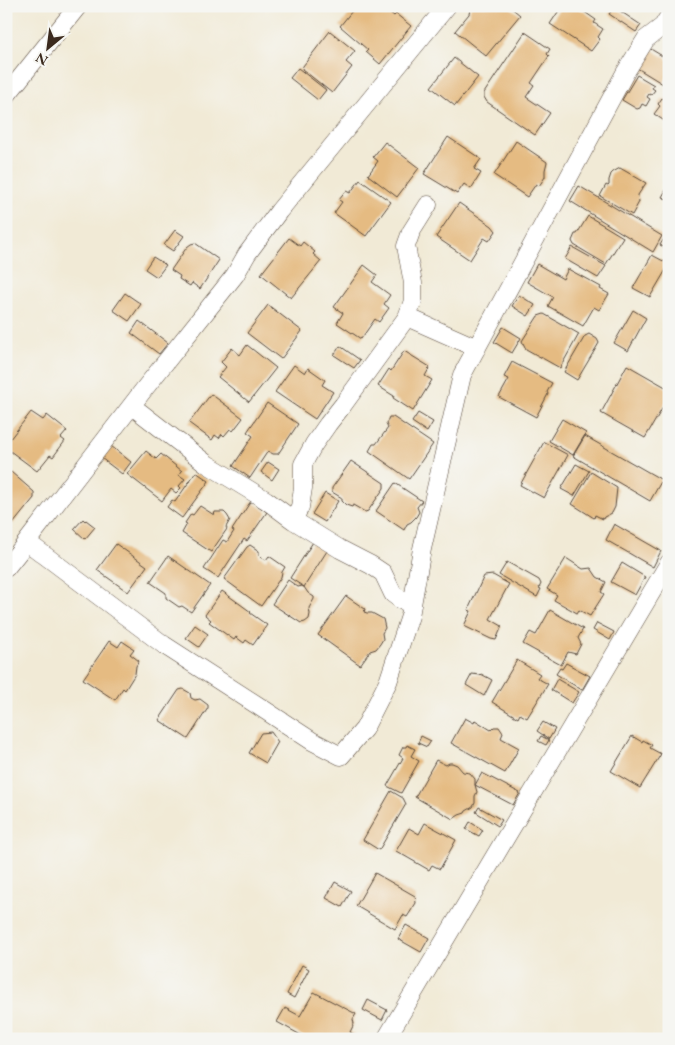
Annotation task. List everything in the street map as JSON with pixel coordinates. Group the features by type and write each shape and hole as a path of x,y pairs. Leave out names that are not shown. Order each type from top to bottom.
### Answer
{"street":[{"path":"6,96 78,6"},
{"path":"6,568 235,275 247,254 279,211 447,6"},
{"path":"27,542 164,646 312,741 340,756 364,729 388,682 410,616 422,549 462,375 625,73 646,39 663,26 669,16"},
{"path":"293,520 300,507 303,488 303,464 310,450 407,317 412,300 413,283 406,246 411,232 428,205"},
{"path":"407,317 477,348"},
{"path":"132,406 207,464 340,549 371,565 382,573 393,594 401,600 412,604"},
{"path":"386,1039 669,563"}],"building":[{"path":"356,6 382,6 411,26 380,64 366,52 368,50 340,26"},
{"path":"471,6 509,6 520,15 486,56 455,31 469,14"},
{"path":"562,6 576,6 596,20 594,23 603,29 598,37 600,39 591,51 550,24"},
{"path":"614,7 641,25 636,32 609,14"},
{"path":"330,31 355,51 346,62 352,67 332,93 302,69"},
{"path":"525,32 550,49 547,54 549,56 531,83 534,85 526,97 550,113 535,135 487,102 484,97 484,93"},
{"path":"649,48 669,60 669,74 663,84 637,68"},
{"path":"454,58 478,77 455,106 431,87"},
{"path":"298,68 326,90 318,100 290,78"},
{"path":"637,75 654,85 652,88 655,90 647,97 650,99 646,106 642,104 637,109 622,100"},
{"path":"669,95 669,124 654,114 660,106 658,104 662,98 665,100"},
{"path":"448,137 481,159 474,169 481,173 471,189 464,184 457,194 424,174"},
{"path":"516,141 547,162 545,177 539,186 536,184 527,197 494,175"},
{"path":"385,142 419,168 397,197 368,175 378,161 373,157"},
{"path":"620,168 646,183 638,195 639,202 632,215 600,196 606,185 609,185 611,174"},
{"path":"360,180 391,202 366,236 334,213 342,202 339,200 346,191 350,193"},
{"path":"579,186 662,236 653,252 570,201"},
{"path":"666,190 669,192 669,200 662,197"},
{"path":"459,203 492,226 496,231 489,241 484,238 470,260 436,237"},
{"path":"588,216 623,237 606,264 574,245 572,241"},
{"path":"175,230 184,236 173,251 164,245"},
{"path":"669,231 669,250 660,245"},
{"path":"289,238 300,246 303,242 315,252 313,254 321,261 291,298 261,274"},
{"path":"195,243 219,260 200,289 192,283 190,286 179,279 180,276 171,270 187,247"},
{"path":"572,247 606,266 598,278 565,259"},
{"path":"652,255 667,263 667,268 650,297 633,288"},
{"path":"153,257 166,265 157,277 145,269"},
{"path":"537,264 563,279 568,269 601,287 600,289 609,294 599,310 594,307 583,326 548,306 553,297 527,282"},
{"path":"364,265 377,275 372,282 390,295 384,304 389,308 379,322 375,319 361,339 337,323 343,313 334,307"},
{"path":"125,293 141,304 129,321 113,310"},
{"path":"519,295 535,305 528,316 512,306"},
{"path":"268,305 302,331 281,359 247,333"},
{"path":"633,310 646,318 628,351 614,343"},
{"path":"544,314 579,334 560,368 526,349 522,341 538,316"},
{"path":"139,321 168,343 159,354 131,333"},
{"path":"503,327 521,338 512,353 494,342"},
{"path":"589,334 597,339 599,343 577,380 564,372 585,336"},
{"path":"247,345 276,368 249,402 218,377 226,367 221,362 232,348 240,355"},
{"path":"340,346 360,360 354,368 334,355"},
{"path":"404,351 430,367 425,376 432,380 413,411 378,386"},
{"path":"512,362 552,383 536,417 499,397 509,379 504,377"},
{"path":"294,365 305,373 308,368 325,380 322,385 333,392 315,419 275,392"},
{"path":"627,365 669,389 669,397 645,438 601,413"},
{"path":"211,394 243,418 233,431 230,429 224,436 222,434 219,438 215,435 212,440 189,423"},
{"path":"267,403 298,424 278,454 268,451 250,478 233,466 253,436 247,432"},
{"path":"31,412 43,420 47,415 67,431 61,438 65,441 53,457 50,455 37,471 6,448 6,444"},
{"path":"418,413 433,422 427,432 412,422"},
{"path":"389,417 393,417 433,444 409,479 369,451 388,428 386,424"},
{"path":"562,419 586,433 573,455 549,441"},
{"path":"585,436 662,480 650,501 573,456"},
{"path":"544,442 568,455 544,498 520,485"},
{"path":"111,446 131,462 122,474 101,458"},
{"path":"146,451 156,459 161,454 182,471 179,475 185,479 179,486 181,488 176,493 171,489 162,501 127,474"},
{"path":"351,461 384,483 384,488 368,511 365,512 353,505 352,507 346,505 342,498 332,492 332,488"},
{"path":"268,462 279,469 272,480 261,472"},
{"path":"576,464 589,471 574,496 561,489"},
{"path":"11,472 34,492 34,498 13,524 6,519 6,477"},
{"path":"196,472 209,481 182,518 167,507 172,500 175,502"},
{"path":"591,472 617,488 615,507 612,513 603,519 595,515 594,518 572,504"},
{"path":"395,483 422,501 417,507 419,512 416,517 407,524 404,530 376,511"},
{"path":"325,493 338,501 325,522 312,514"},
{"path":"251,501 267,512 247,541 244,539 218,578 204,569 223,540 227,542 234,531 232,530"},
{"path":"200,506 214,515 215,512 224,512 230,520 226,527 227,529 211,552 182,533 187,524 185,523 191,514 193,515"},
{"path":"83,519 95,527 85,539 74,529"},
{"path":"614,524 661,551 653,567 606,540"},
{"path":"313,542 327,551 304,587 290,578"},
{"path":"116,544 147,566 128,592 97,570"},
{"path":"250,545 259,551 259,556 266,560 269,556 285,567 281,577 261,606 224,579"},
{"path":"168,556 210,585 191,612 182,606 179,607 166,598 166,593 150,582"},
{"path":"566,558 583,569 591,568 597,577 606,582 601,592 604,594 590,616 579,610 577,613 554,600 557,595 547,589"},
{"path":"507,562 539,580 541,584 539,588 541,589 537,597 499,575"},
{"path":"622,563 645,577 635,595 611,582"},
{"path":"493,575 509,584 490,619 502,626 496,640 464,626 471,611 468,610 484,576"},
{"path":"288,580 298,587 304,587 314,597 309,608 309,619 305,622 301,623 272,604"},
{"path":"222,591 267,625 253,645 246,640 244,643 236,637 234,640 209,622 211,620 205,615"},
{"path":"346,596 365,609 364,612 372,613 383,619 385,628 380,644 376,649 370,651 360,665 318,635"},
{"path":"550,610 583,629 578,638 581,644 576,654 568,652 561,665 523,644 530,632 536,635"},
{"path":"597,623 614,632 610,640 593,630"},
{"path":"195,625 208,634 199,647 186,638"},
{"path":"109,641 118,647 122,641 134,649 130,654 139,661 135,674 125,690 123,688 115,700 83,679"},
{"path":"517,660 540,674 537,678 548,684 527,718 520,714 518,718 492,702"},
{"path":"566,663 590,676 582,690 556,674"},
{"path":"472,674 481,674 492,680 484,696 466,685"},
{"path":"557,679 579,692 572,703 551,690"},
{"path":"183,689 190,693 191,698 195,700 200,699 208,705 208,708 188,739 159,720 179,690"},
{"path":"465,718 474,723 475,720 491,730 494,727 499,727 503,733 501,738 519,748 505,773 451,743"},
{"path":"543,722 555,729 549,739 537,731"},
{"path":"271,732 278,742 266,763 249,753 261,733"},
{"path":"421,736 431,741 427,747 418,743"},
{"path":"541,736 549,740 546,745 538,741"},
{"path":"632,736 652,745 650,748 661,754 640,788 611,771"},
{"path":"407,745 415,749 411,756 419,761 401,793 387,786 403,758 399,755 403,747"},
{"path":"436,760 446,765 452,763 457,765 463,772 470,773 475,779 477,792 473,807 453,819 415,797"},
{"path":"482,773 520,793 513,805 475,785"},
{"path":"391,791 403,798 406,804 379,850 363,840"},
{"path":"479,807 502,820 498,826 476,812"},
{"path":"470,822 483,830 479,836 466,829"},
{"path":"425,823 456,840 440,869 432,865 429,870 396,851 409,828 419,834"},
{"path":"375,873 415,896 416,903 407,917 403,915 395,929 356,906"},
{"path":"335,882 351,891 342,907 326,898"},
{"path":"406,925 429,938 421,952 398,939"},
{"path":"302,965 309,969 294,998 287,994"},
{"path":"314,992 356,1014 350,1032 356,1036 354,1039 308,1039 277,1022 285,1008 300,1016"},
{"path":"368,1000 387,1010 382,1020 363,1010"}]}
